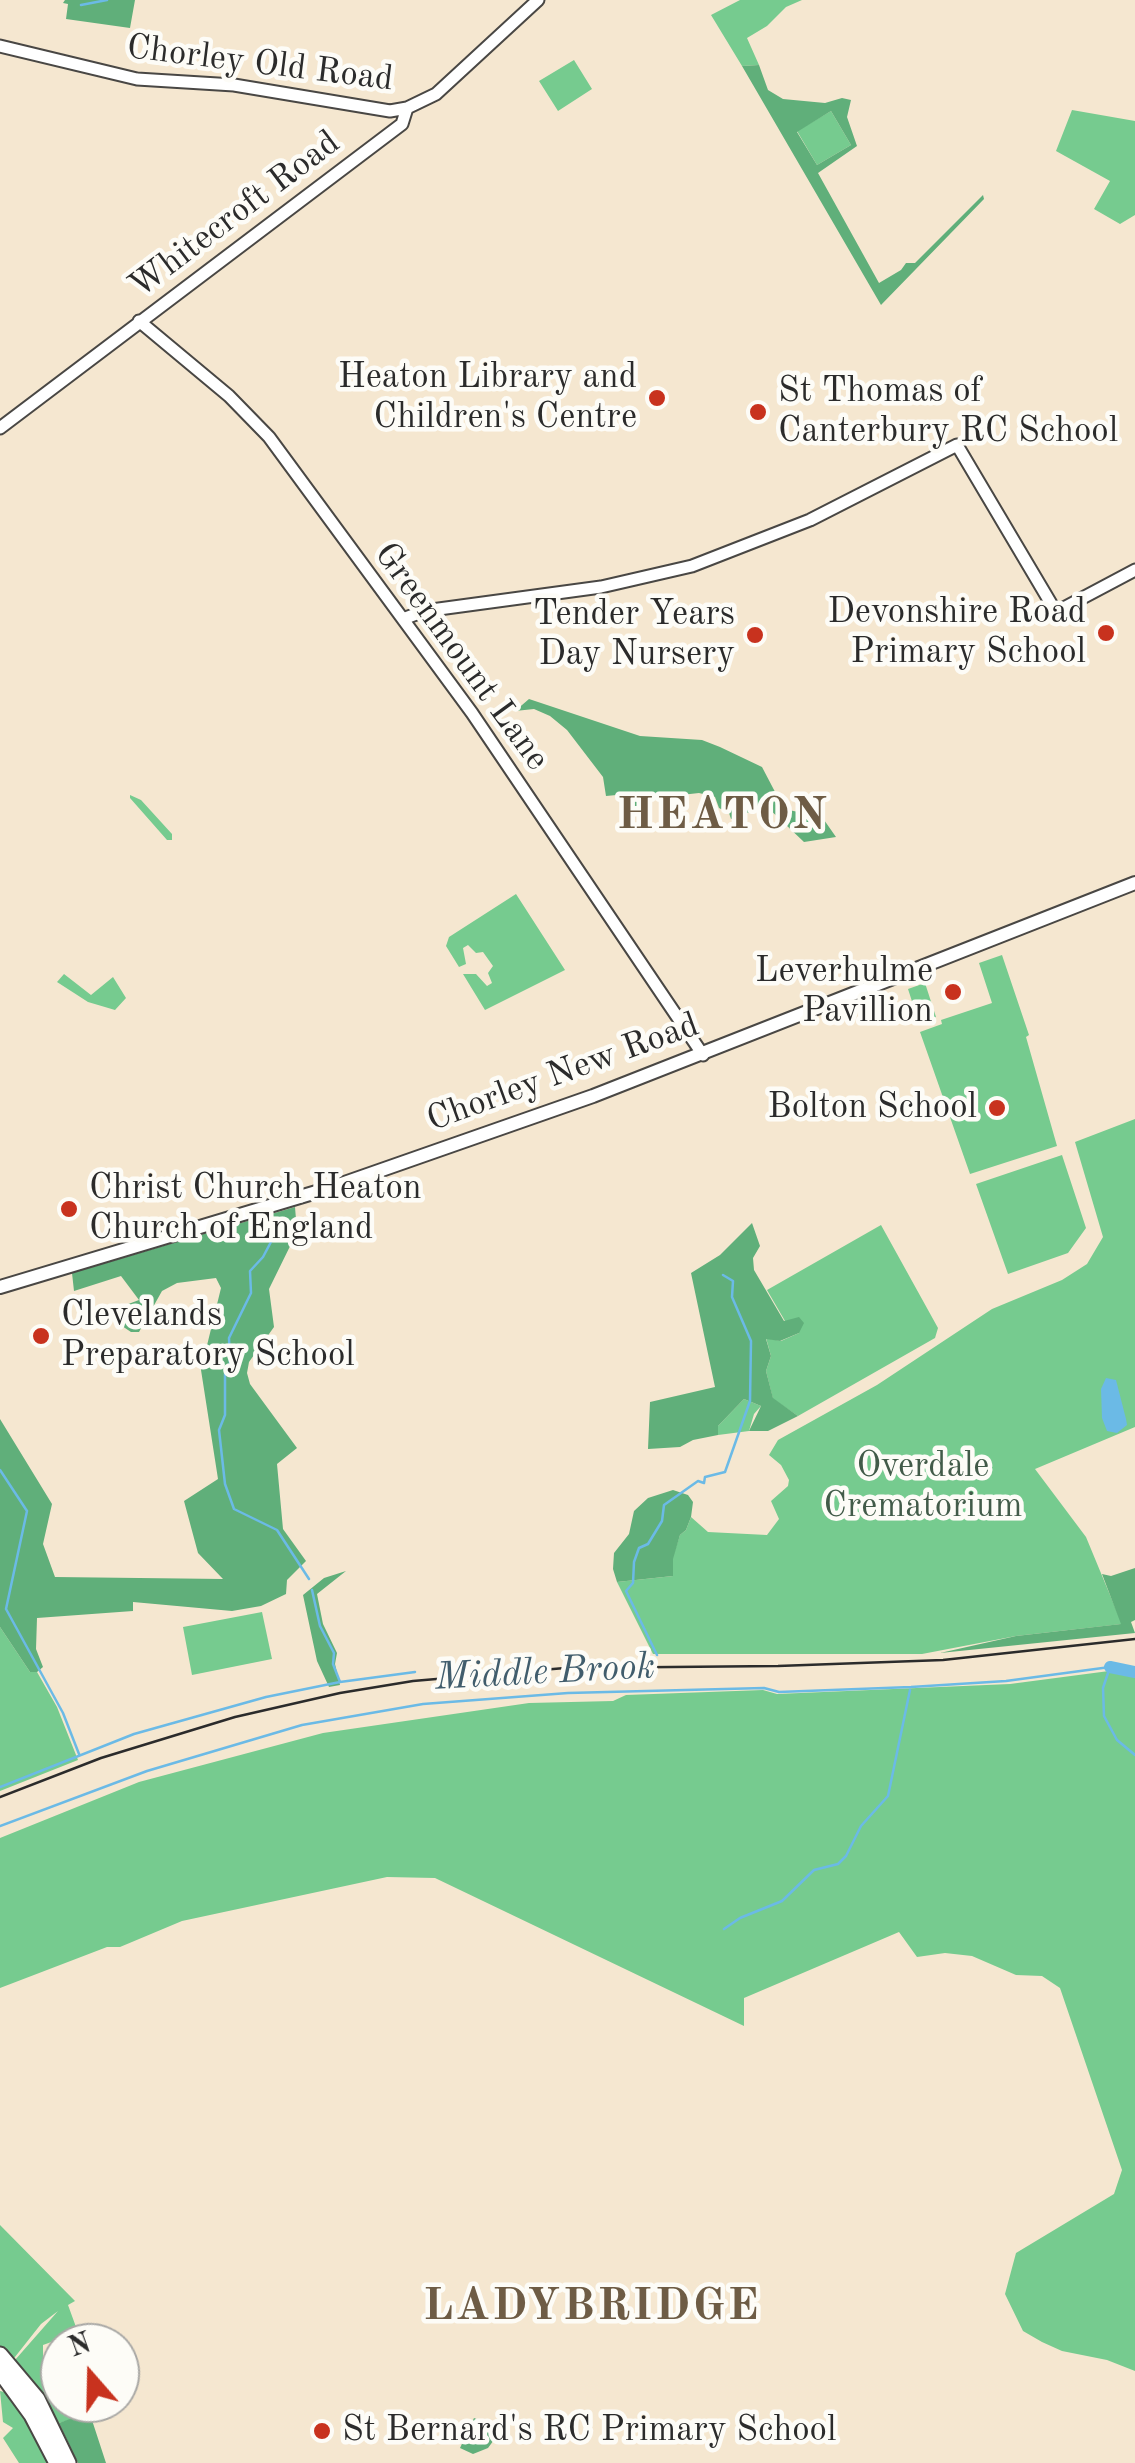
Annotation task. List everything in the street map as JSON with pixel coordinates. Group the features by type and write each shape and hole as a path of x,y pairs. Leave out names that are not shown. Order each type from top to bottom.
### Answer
{"highway":[{"path":"0,2356 5,2375 57,2463"},
{"path":"5,2375 38,2399 68,2463"}],"main road":[{"name":"Chorley New Road","path":"0,1286 377,1172 703,1055 1135,883"}],"street":[{"name":"Chorley Old Road","path":"0,46 120,76 169,83 234,85 376,111 407,108 439,91 538,0"},
{"name":"Whitecroft Road","path":"0,428 404,122 407,108"},
{"path":"376,111 384,137"},
{"name":"Greenmount Lane","path":"137,323 254,420 504,760 703,1055"},
{"path":"403,619 424,611 601,587 670,573 740,550 958,445 1056,612 1135,570"}],"green space":[{"path":"65,0 135,0 130,28 66,19"},
{"path":"740,0 802,0 786,7 767,26 747,38 759,65 742,66 711,15"},
{"path":"574,60 592,89 558,111 539,81"},
{"path":"759,65 768,90 783,99 825,103 842,98 851,100 847,117 857,146 818,173 879,283 906,263 915,263 983,195 984,199 881,305 742,66","holes":["831,111 851,145 817,165 797,132"]},
{"path":"1072,110 1135,121 1135,215 1120,224 1094,209 1110,181 1056,151"},
{"path":"831,111 851,145 817,165 797,131"},
{"path":"529,699 640,736 702,740 720,747 762,767 784,809 822,817 836,837 804,842 766,806 731,819 729,813 719,808 715,797 699,793 663,797 633,808 627,794 606,796 603,777 567,730 534,709 515,711"},
{"path":"130,795 141,800 172,834 172,840 167,840"},
{"path":"516,894 565,970 485,1010 463,974 476,974 487,986 492,983 488,973 493,966 483,952 476,953 468,945 463,948 466,964 459,967 446,946 449,937"},
{"path":"1002,955 1029,1035 1026,1037 1057,1146 970,1174 920,1032 942,1024 941,1020 992,1003 979,963"},
{"path":"64,974 91,995 113,977 126,998 115,1010 88,1002 57,982"},
{"path":"925,983 936,1017 919,1023 908,989"},
{"name":"Overdale Crematorium","path":"1135,1119 1135,1427 1035,1469 1086,1537 1122,1624 1016,1636 922,1654 653,1654 617,1582 673,1576 672,1559 691,1517 708,1532 767,1535 779,1519 771,1501 788,1486 789,1480 781,1465 769,1455 778,1440 877,1385 992,1309 1062,1280 1087,1264 1103,1237 1075,1142"},
{"path":"1062,1155 1086,1228 1068,1253 1008,1274 976,1184"},
{"path":"295,1207 297,1232 269,1289 274,1327 249,1362 247,1373 250,1384 297,1448 277,1464 283,1529 306,1561 287,1580 286,1594 261,1606 232,1611 133,1602 133,1611 37,1618 36,1649 43,1667 30,1672 0,1627 0,1419 52,1504 43,1544 55,1577 223,1579 198,1553 184,1501 218,1479 201,1370 221,1288 216,1278 177,1283 162,1291 139,1332 131,1332 122,1326 115,1309 139,1300 121,1276 74,1291 72,1273"},
{"path":"752,1223 760,1246 753,1258 754,1270 784,1321 799,1317 804,1323 799,1333 780,1341 766,1339 771,1356 766,1371 773,1398 798,1416 768,1431 749,1431 761,1406 744,1399 718,1426 718,1435 680,1447 648,1449 650,1402 715,1387 691,1273 720,1255"},
{"path":"881,1225 938,1328 935,1338 798,1416 773,1399 766,1371 771,1356 766,1338 781,1341 799,1333 785,1321 767,1290"},
{"path":"744,1399 761,1406 749,1431 718,1435 717,1427"},
{"path":"673,1490 688,1495 693,1502 691,1517 680,1535 673,1559 673,1576 617,1582 614,1553 629,1534 634,1511 648,1498"},
{"path":"1135,1568 1135,1620 1131,1622 1135,1633 940,1653 1016,1636 1121,1624 1102,1574 1111,1576"},
{"path":"346,1571 317,1594 323,1624 337,1653 335,1664 340,1685 329,1687 317,1661 303,1595 324,1578"},
{"path":"262,1612 272,1659 192,1675 183,1627"},
{"path":"0,1627 30,1672 37,1672 57,1707 78,1760 0,1791"},
{"path":"1109,1671 1135,1675 1135,2371 1107,2360 1062,2351 1023,2331 1005,2294 1016,2253 1114,2194 1122,2170 1060,1988 1042,1976 1016,1975 972,1956 945,1953 917,1957 899,1932 744,1998 744,2026 435,1878 387,1877 182,1921 0,1988 0,1838 139,1782 323,1733 529,1703 613,1701 626,1695 763,1690 777,1694 1010,1684"},
{"path":"0,2225 75,2301 68,2305 75,2323 47,2323 58,2311 40,2323 11,2362 0,2350"},
{"path":"40,2332 40,2396 15,2360"},
{"path":"0,2391 8,2393 18,2405 48,2463 19,2463 3,2438 13,2428 3,2422"},
{"path":"474,2418 502,2429 488,2448 473,2454 460,2448"},
{"path":"59,2423 93,2423 106,2463 78,2463"}],"water":[{"path":"1106,1378 1116,1380 1126,1419 1127,1425 1117,1433 1107,1431 1102,1418 1101,1389"}],"waterway":[{"path":"81,5 107,0"},
{"path":"281,1223 263,1257 250,1271 251,1293 229,1338 225,1415 219,1430 225,1484 234,1509 277,1530 309,1579"},
{"path":"657,1655 626,1591 633,1583 639,1548 648,1544 662,1521 664,1505 698,1481 704,1483 705,1477 725,1472 750,1401 751,1341 732,1297 733,1281 723,1275"},
{"path":"0,1470 27,1511 6,1609 63,1713 79,1754"},
{"path":"312,1590 340,1682"},
{"name":"Middle Brook","path":"0,1826 147,1771 302,1725 423,1704 568,1693 911,1687 1006,1681 1110,1667 1103,1688 1104,1716 1117,1740 1135,1755"},
{"path":"1110,1667 1135,1672"},
{"path":"0,1787 134,1734 266,1697 415,1672"},
{"path":"724,1929 782,1901 814,1870 838,1864 846,1856 861,1826 888,1796 910,1690"}],"railway":[{"path":"0,1797 101,1758 235,1717 413,1681 565,1668 943,1660 1135,1639"}],"place":[{"name":"Heaton Library and Children's Centre","path":"657,398"},
{"name":"St Thomas of Canterbury RC School","path":"758,412"},
{"name":"Devonshire Road Primary School","path":"1106,633"},
{"name":"Tender Years Day Nursery","path":"755,635"},
{"name":"Leverhulme Pavillion","path":"953,992"},
{"name":"Bolton School","path":"997,1108"},
{"name":"Christ Church Heaton Church of England","path":"69,1209"},
{"name":"Clevelands Preparatory School","path":"41,1336"},
{"name":"St Bernard's RC Primary School","path":"322,2431"}],"district":[{"name":"HEATON","path":"723,816"},
{"name":"LADYBRIDGE","path":"592,2307"}]}
